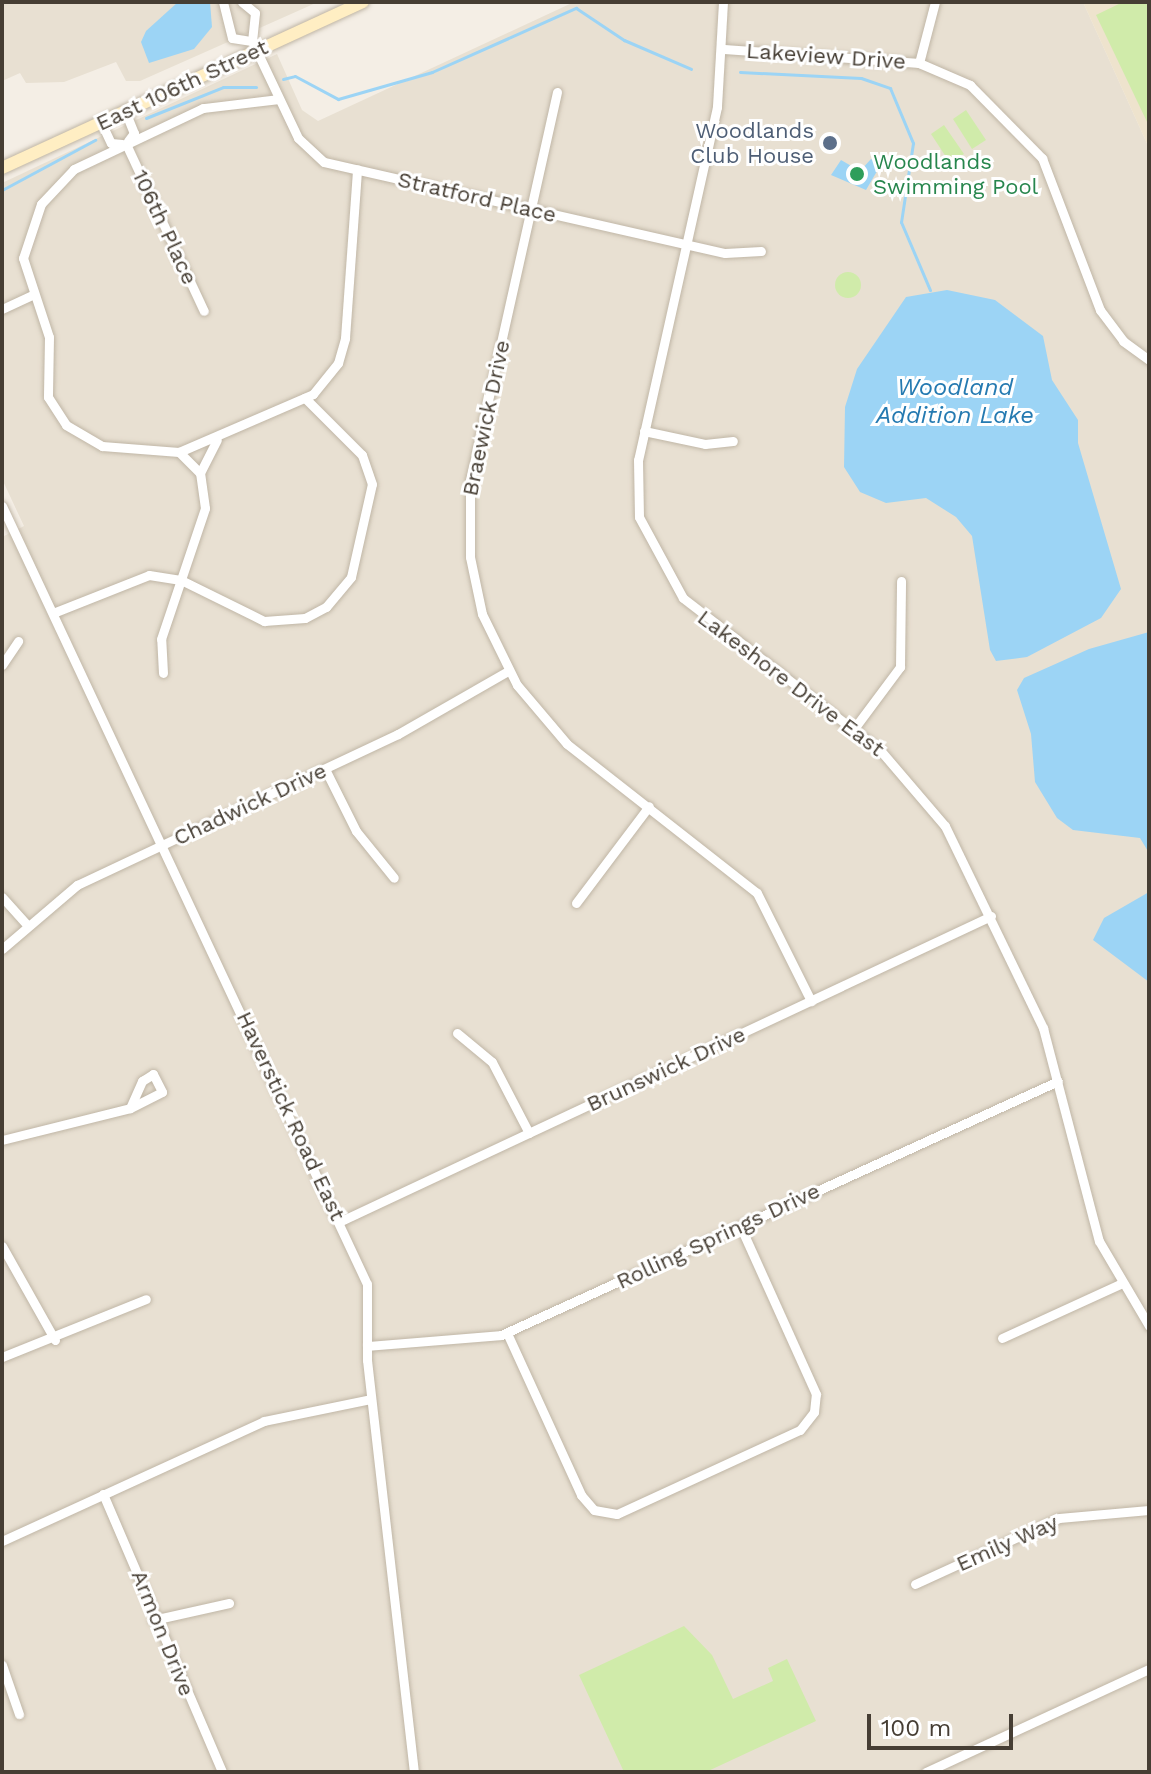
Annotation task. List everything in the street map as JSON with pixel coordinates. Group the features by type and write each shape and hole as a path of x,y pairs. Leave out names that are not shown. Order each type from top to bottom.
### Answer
{"street":[{"path":"223,2 232,38 254,46 259,24 242,2"},
{"name":"East 106th Street","path":"2,168 254,46 363,2"},
{"name":"Lakeshore Drive East","path":"723,2 724,49 686,245 644,431 639,517 668,581 700,615 853,730 927,797 991,916 1043,1028 1099,1241 1149,1326"},
{"path":"919,63 935,2"},
{"name":"Stratford Place","path":"254,46 308,152 357,169 686,245 761,251"},
{"name":"Lakeview Drive","path":"724,49 919,63 970,85 1020,128 1054,184 1100,310 1123,341 1149,360"},
{"name":"Braewick Drive","path":"557,92 467,517 482,614 508,671 567,744 757,893 811,1001"},
{"path":"279,99 258,107 214,104 74,169 41,204 23,258 49,337 48,397 66,425 102,446 179,452 217,440 305,398 327,380 345,338 357,169"},
{"name":"106th Place","path":"125,111 134,133 126,144"},
{"name":"106th Place","path":"101,122 111,143 126,144"},
{"name":"106th Place","path":"126,144 204,311"},
{"path":"2,309 34,294"},
{"path":"53,613 137,576 181,580 264,621 305,618 341,592 355,565 372,484 362,455 305,398"},
{"path":"644,431 705,444 733,441"},
{"path":"163,673 161,639 205,508 200,473 217,440"},
{"path":"179,452 200,473"},
{"name":"Haverstick Road East","path":"2,506 341,1221 367,1284 371,1399 414,1772"},
{"path":"853,730 900,667 901,581"},
{"path":"2,665 18,641"},
{"name":"Chadwick Drive","path":"2,949 77,885 325,769 508,671"},
{"path":"325,769 356,831 394,878"},
{"path":"576,903 649,806"},
{"path":"2,897 28,926"},
{"name":"Brunswick Drive","path":"341,1221 991,916"},
{"path":"457,1033 492,1062 529,1133"},
{"name":"Rolling Springs Drive","path":"367,1346 507,1333 1058,1081"},
{"path":"2,1140 130,1108"},
{"path":"507,1333 594,1510 617,1514 786,1437 807,1425 817,1400 740,1226"},
{"path":"2,1246 55,1340"},
{"path":"1002,1338 1122,1283"},
{"path":"2,1357 55,1340 146,1299"},
{"path":"2,1541 264,1421 371,1399"},
{"name":"Armon Drive","path":"103,1494 153,1620 222,1772"},
{"name":"Emily Way","path":"915,1584 1059,1518 1149,1510"},
{"path":"153,1620 229,1603"},
{"path":"2,1665 19,1714"},
{"path":"926,1772 1149,1669"}],"shaded area":[{"path":"2,2 318,2 140,81 126,81 116,62 64,82 26,83 20,73 2,81"},
{"path":"574,2 1083,2 1149,148 1149,1772 2,1772 2,537 24,526 2,479 2,183 277,54 302,110 318,121"},
{"path":"1083,2 1149,2 1149,148"}],"green space":[{"path":"1123,2 1149,2 1149,126 1096,15"},
{"path":"966,110 986,140 972,149 953,119"},
{"path":"944,125 964,154 950,163 931,134"},
{"path":"848,272 857,276 861,285 857,294 848,298 839,294 835,285 839,276"},
{"path":"684,1626 712,1655 733,1699 773,1681 768,1668 787,1659 816,1721 706,1772 624,1772 579,1675"}],"water":[{"path":"178,2 210,2 212,27 194,49 149,63 141,42 146,31"},
{"name":"Woodlands Swimming Pool","path":"871,159 880,166 866,190 831,175 841,160 860,171"},
{"name":"Woodland Addition Lake","path":"947,290 995,300 1043,336 1052,380 1078,420 1078,443 1121,589 1101,618 1027,657 996,661 990,650 972,536 956,517 926,498 886,503 860,492 844,467 845,407 857,369 906,297"},
{"path":"1149,632 1149,853 1140,838 1073,830 1057,818 1035,782 1031,734 1017,690 1024,678 1089,649"},
{"path":"1149,892 1149,982 1093,940 1104,918"}],"waterway":[{"path":"283,79 295,76 338,99 432,72 576,8 624,40 691,69"},
{"path":"740,72 861,78 890,88 913,143 901,222 930,290"},
{"path":"146,118 223,87 256,87"},
{"path":"2,190 95,140"}],"place":[{"name":"Woodlands Club House","path":"830,143"},
{"name":"Woodlands Swimming Pool","path":"857,174"}]}
